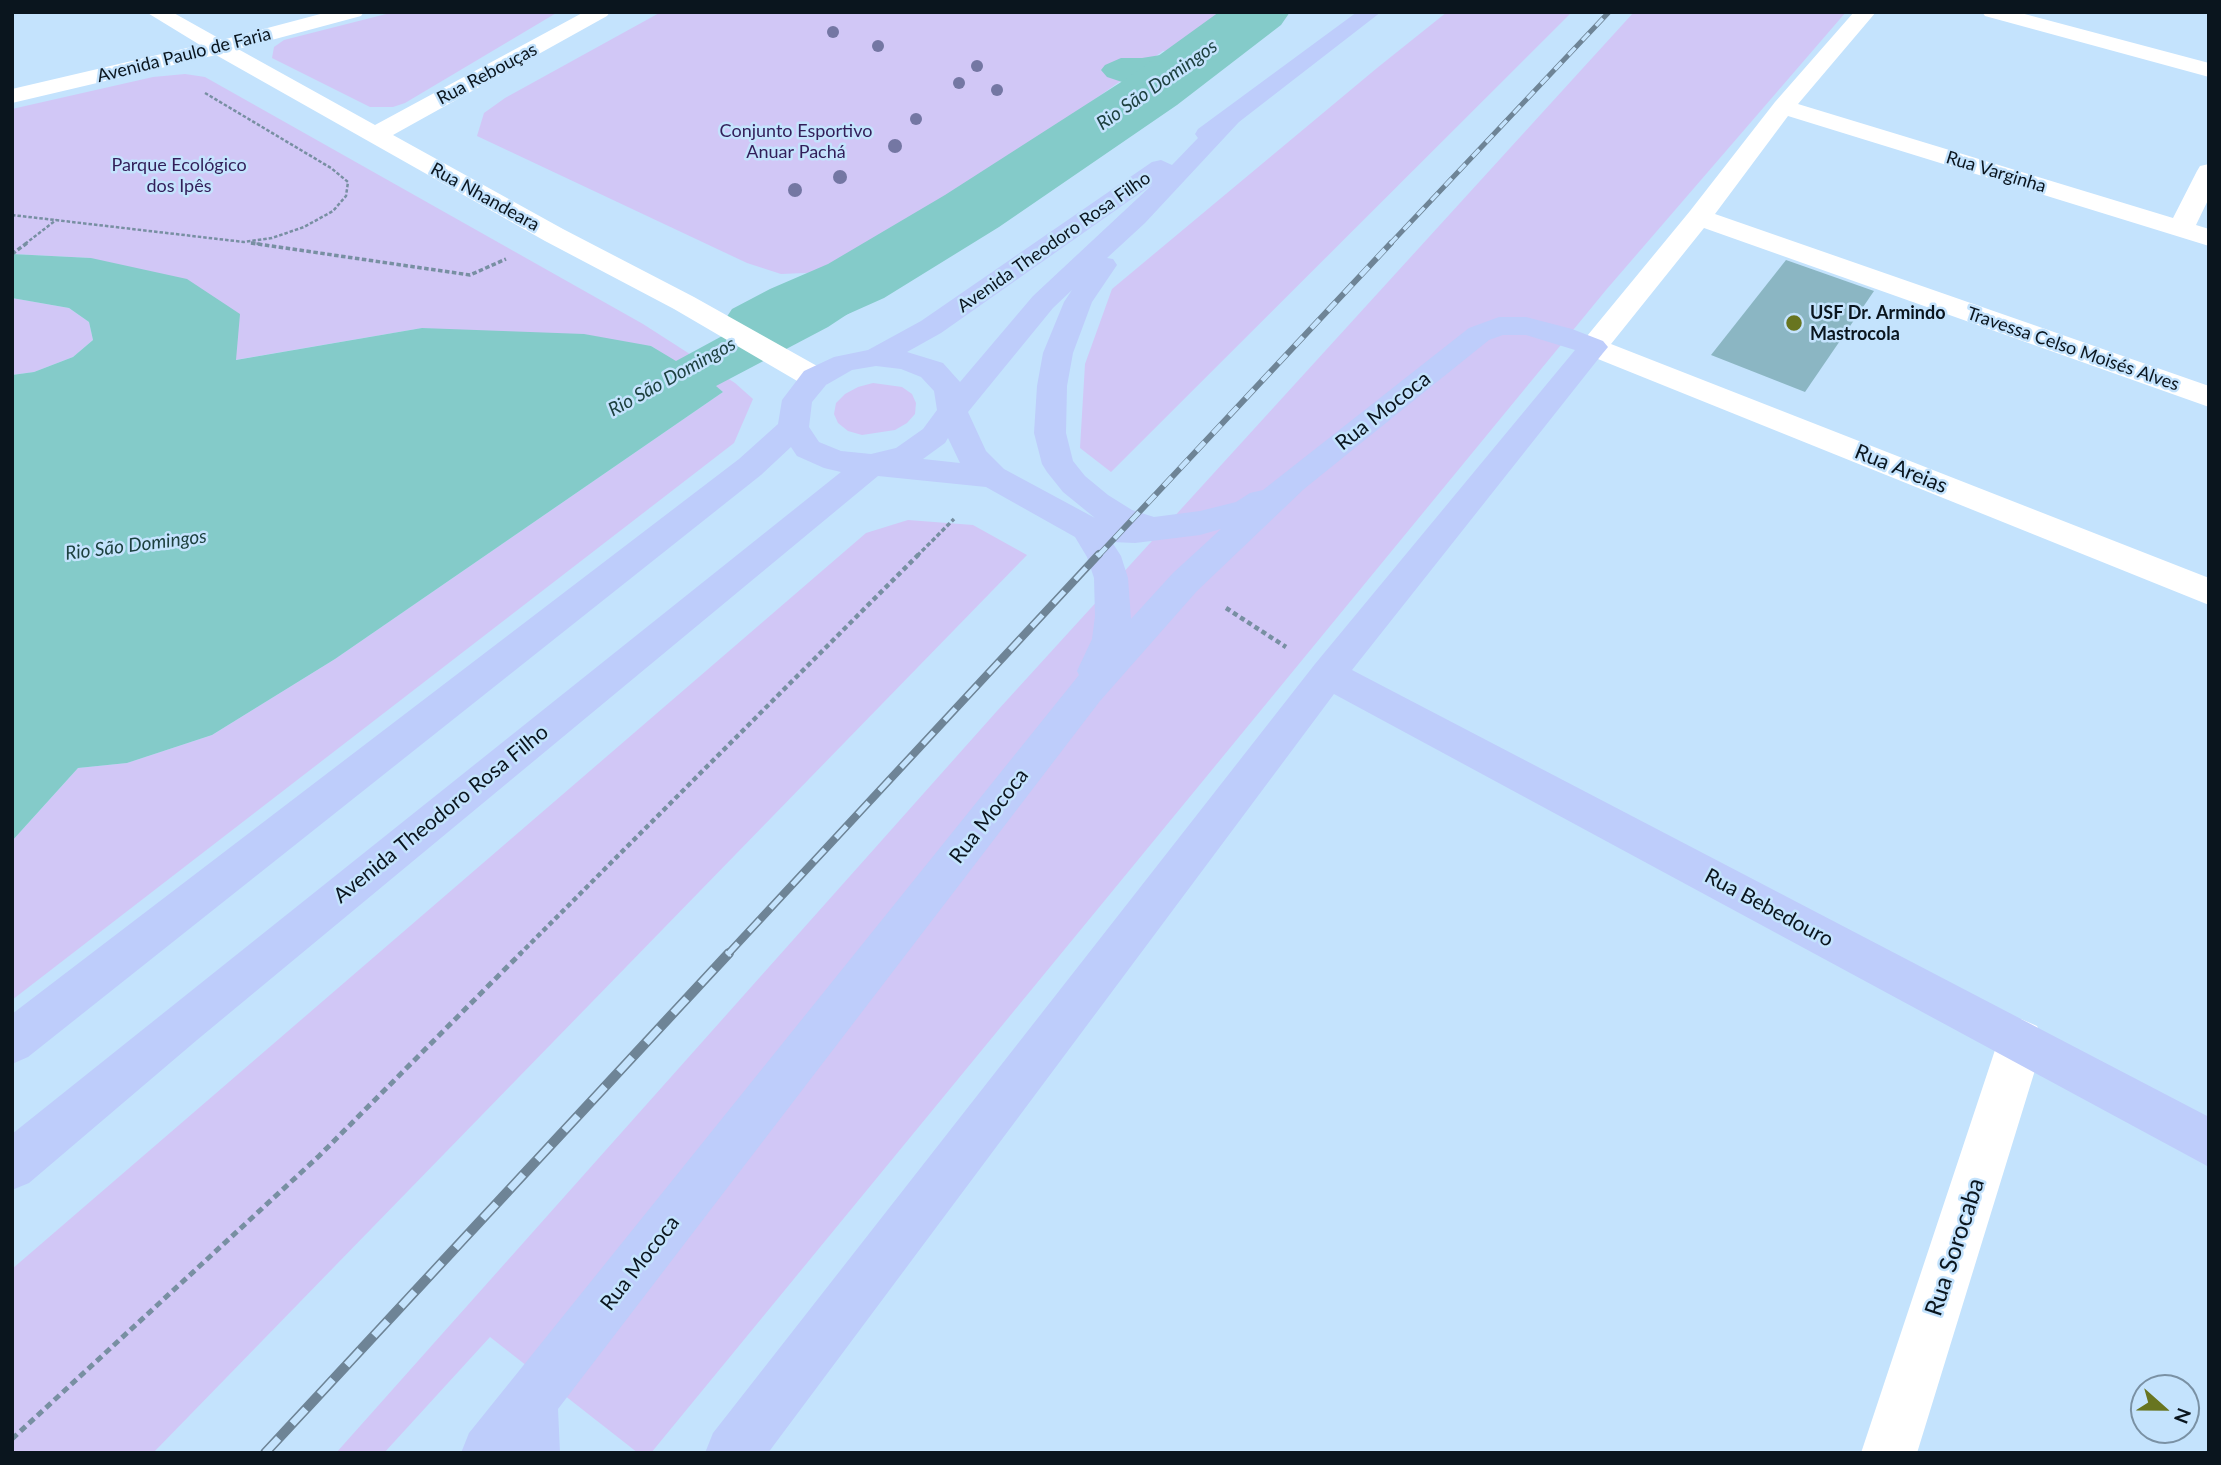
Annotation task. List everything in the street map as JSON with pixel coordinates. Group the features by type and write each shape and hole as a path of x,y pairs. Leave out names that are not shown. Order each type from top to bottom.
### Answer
{"main road":[{"name":"Avenida Theodoro Rosa Filho","path":"876,357 931,327 1228,120 1371,12"},
{"name":"Avenida Theodoro Rosa Filho","path":"952,411 1043,302 1136,217 1228,120"},
{"path":"1136,217 1078,302 1058,354 1052,386 1050,433 1058,464 1081,491 1120,518 1157,530"},
{"name":"Rua Mococa","path":"489,1453 531,1428 1087,691 1185,582 1293,481 1479,334 1499,326 1526,326 1562,335 1593,347"},
{"path":"733,1453 1328,674 1593,347"},
{"path":"12,1042 750,467 793,427 797,400 815,378 844,363 876,357 906,361 932,370 949,389 952,411 972,456 993,477 1087,528 1112,532 1157,530 1200,523 1247,510 1293,481"},
{"path":"872,465 907,455 934,436 952,411"},
{"path":"793,427 808,449 835,461 993,477"},
{"name":"Avenida Theodoro Rosa Filho","path":"12,1166 192,1016 872,465"},
{"path":"1087,528 1104,556 1111,578 1113,616 1110,639 1087,691"},
{"name":"Rua Bebedouro","path":"1328,674 2209,1143"}],"street":[{"name":"Rua Nhandeara","path":"156,12 815,378"},
{"name":"Avenida Paulo de Faria","path":"12,96 217,48 354,12"},
{"name":"Rua Rebouças","path":"374,135 600,12"},
{"path":"1593,347 1699,217 1783,107 1866,12"},
{"path":"1992,12 2209,70"},
{"name":"Rua Varginha","path":"1783,107 2209,238"},
{"path":"2181,229 2209,171"},
{"name":"Travessa Celso Moisés Alves","path":"1699,217 2209,397"},
{"name":"Rua Areias","path":"1593,347 2209,592"},
{"name":"Rua Sorocaba","path":"1889,1453 2021,1041"}],"path":[{"path":"203,92 331,167 348,182 346,196 333,211 304,227 272,238 244,242"},
{"path":"12,215 244,242 471,275 554,235"},
{"path":"12,254 56,220"},
{"path":"12,1439 319,1156 962,511"},
{"path":"1185,582 1328,674"}],"green space":[{"path":"394,12 558,12 405,103 393,107 370,107 272,58 274,47 284,40"},
{"name":"Conjunto Esportivo Anuar Pachá","path":"661,12 1236,12 1173,53 1163,51 931,215 829,272 781,274 747,263 477,136 484,113 505,98"},
{"path":"1447,12 1572,12 1111,472 1080,448 1085,364 1112,289"},
{"path":"1634,12 1846,12 1606,290 651,1453 638,1453 490,1337 384,1453 336,1453 997,711"},
{"name":"Parque Ecológico dos Ipês","path":"185,74 205,77 643,324 735,383 753,399 734,443 12,1000 12,841 78,768 127,763 212,735 335,659 723,392 651,346 422,328 235,360 91,258 12,254 12,109 153,77"},
{"path":"12,298 69,308 89,322 93,340 73,357 34,372 12,375"},
{"path":"873,383 902,387 912,394 916,403 915,414 895,430 862,435 848,431 838,423 834,414 836,403 845,394"},
{"path":"908,520 973,525 1027,555 153,1453 12,1453 12,1269 866,533"}],"water":[{"path":"1236,12 1279,12 1259,30 1265,36 1194,79 1084,158 828,327 716,386 723,392 335,659 212,735 127,763 78,768 12,841 12,375 34,372 73,357 93,340 89,322 69,308 12,298 12,254 91,258 187,279 240,314 236,360 422,328 584,334 651,346 676,361 785,302 811,294 906,253 937,230 976,191 1000,174 1022,170 1050,156 1070,140 1094,112 1117,96 1128,84 1107,77 1101,70 1105,65 1121,58 1173,53"}],"building":[{"name":"USF Dr. Armindo Mastrocola","path":"1786,260 1874,291 1805,392 1711,355"}],"waterway":[{"name":"Rio São Domingos","path":"762,327 799,306 856,281 972,211 1153,91 1259,12"}],"railway":[{"path":"1390,244 1609,12"},
{"path":"1098,556 1391,243"},
{"path":"727,955 1099,554"},
{"path":"265,1453 729,953"}],"place":[{"name":"USF Dr. Armindo Mastrocola","path":"1794,323"}]}
